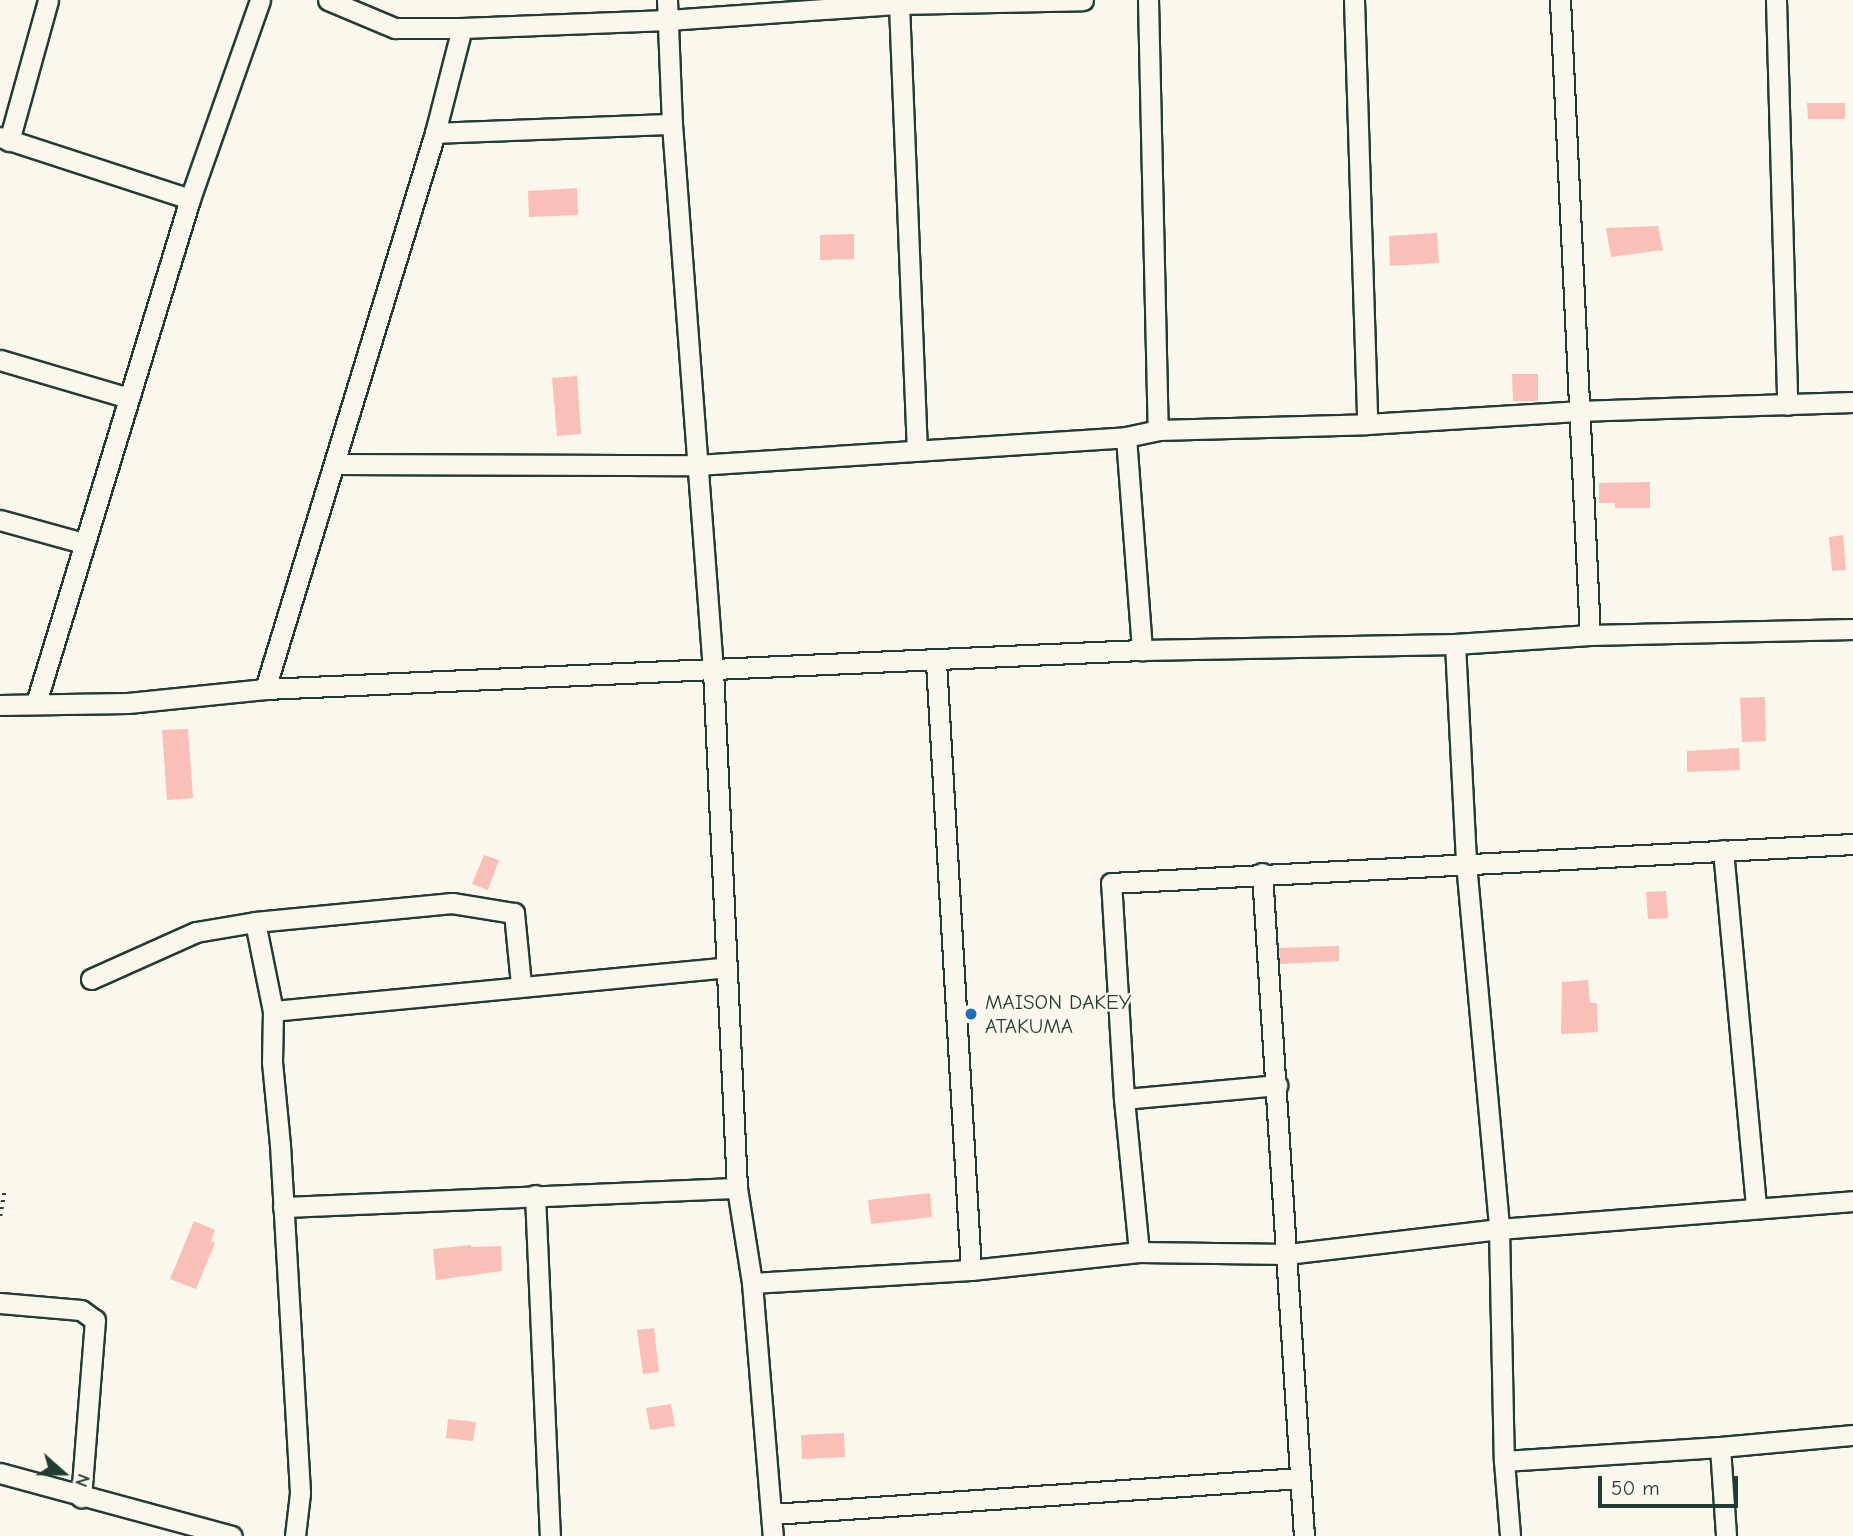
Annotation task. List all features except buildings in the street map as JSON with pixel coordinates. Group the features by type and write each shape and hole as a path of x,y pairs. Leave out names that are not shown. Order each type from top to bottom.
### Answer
{"street":[{"path":"48,0 5,139 190,200"},
{"path":"36,703 190,200 260,0"},
{"path":"328,0 395,28 668,20 899,4 1083,0"},
{"path":"667,0 672,124 713,670 737,1188 752,1283 773,1536"},
{"path":"1148,0 1158,430"},
{"path":"1354,0 1367,424"},
{"path":"1560,0 1590,635"},
{"path":"1776,0 1787,405"},
{"path":"899,4 917,451"},
{"path":"265,689 435,133 462,28"},
{"path":"435,133 672,124"},
{"path":"0,360 129,398"},
{"path":"335,464 697,465 1126,438 1158,430 1367,424 1578,411 1853,402"},
{"path":"1126,438 1142,650"},
{"path":"0,520 83,543"},
{"path":"0,705 128,703 265,689 936,662 1142,650 1455,644 1590,635 1853,629"},
{"path":"1455,644 1466,863 1499,1229 1504,1461 1510,1536"},
{"path":"936,662 971,1270"},
{"path":"1139,1252 1124,1099 1111,883 1853,844"},
{"path":"1723,850 1756,1207"},
{"path":"1262,873 1304,1536"},
{"path":"91,979 196,932 255,922 452,903 514,913 521,985"},
{"path":"255,922 273,1011 272,1062 300,1493 295,1536"},
{"path":"273,1011 727,967"},
{"path":"1124,1099 1276,1086"},
{"path":"283,1207 737,1188"},
{"path":"535,1195 550,1536"},
{"path":"752,1283 971,1270 1139,1252 1287,1254 1499,1229 1853,1201"},
{"path":"0,1303 81,1310 95,1320 81,1497"},
{"path":"1504,1461 1720,1447 1853,1434"},
{"path":"1720,1447 1726,1536"},
{"path":"0,1473 232,1536"},
{"path":"772,1514 1300,1478"}],"path":[{"path":"0,1216 5,1189"}],"place":[{"name":"MAISON DAKEY ATAKUMA","path":"971,1014"}]}
